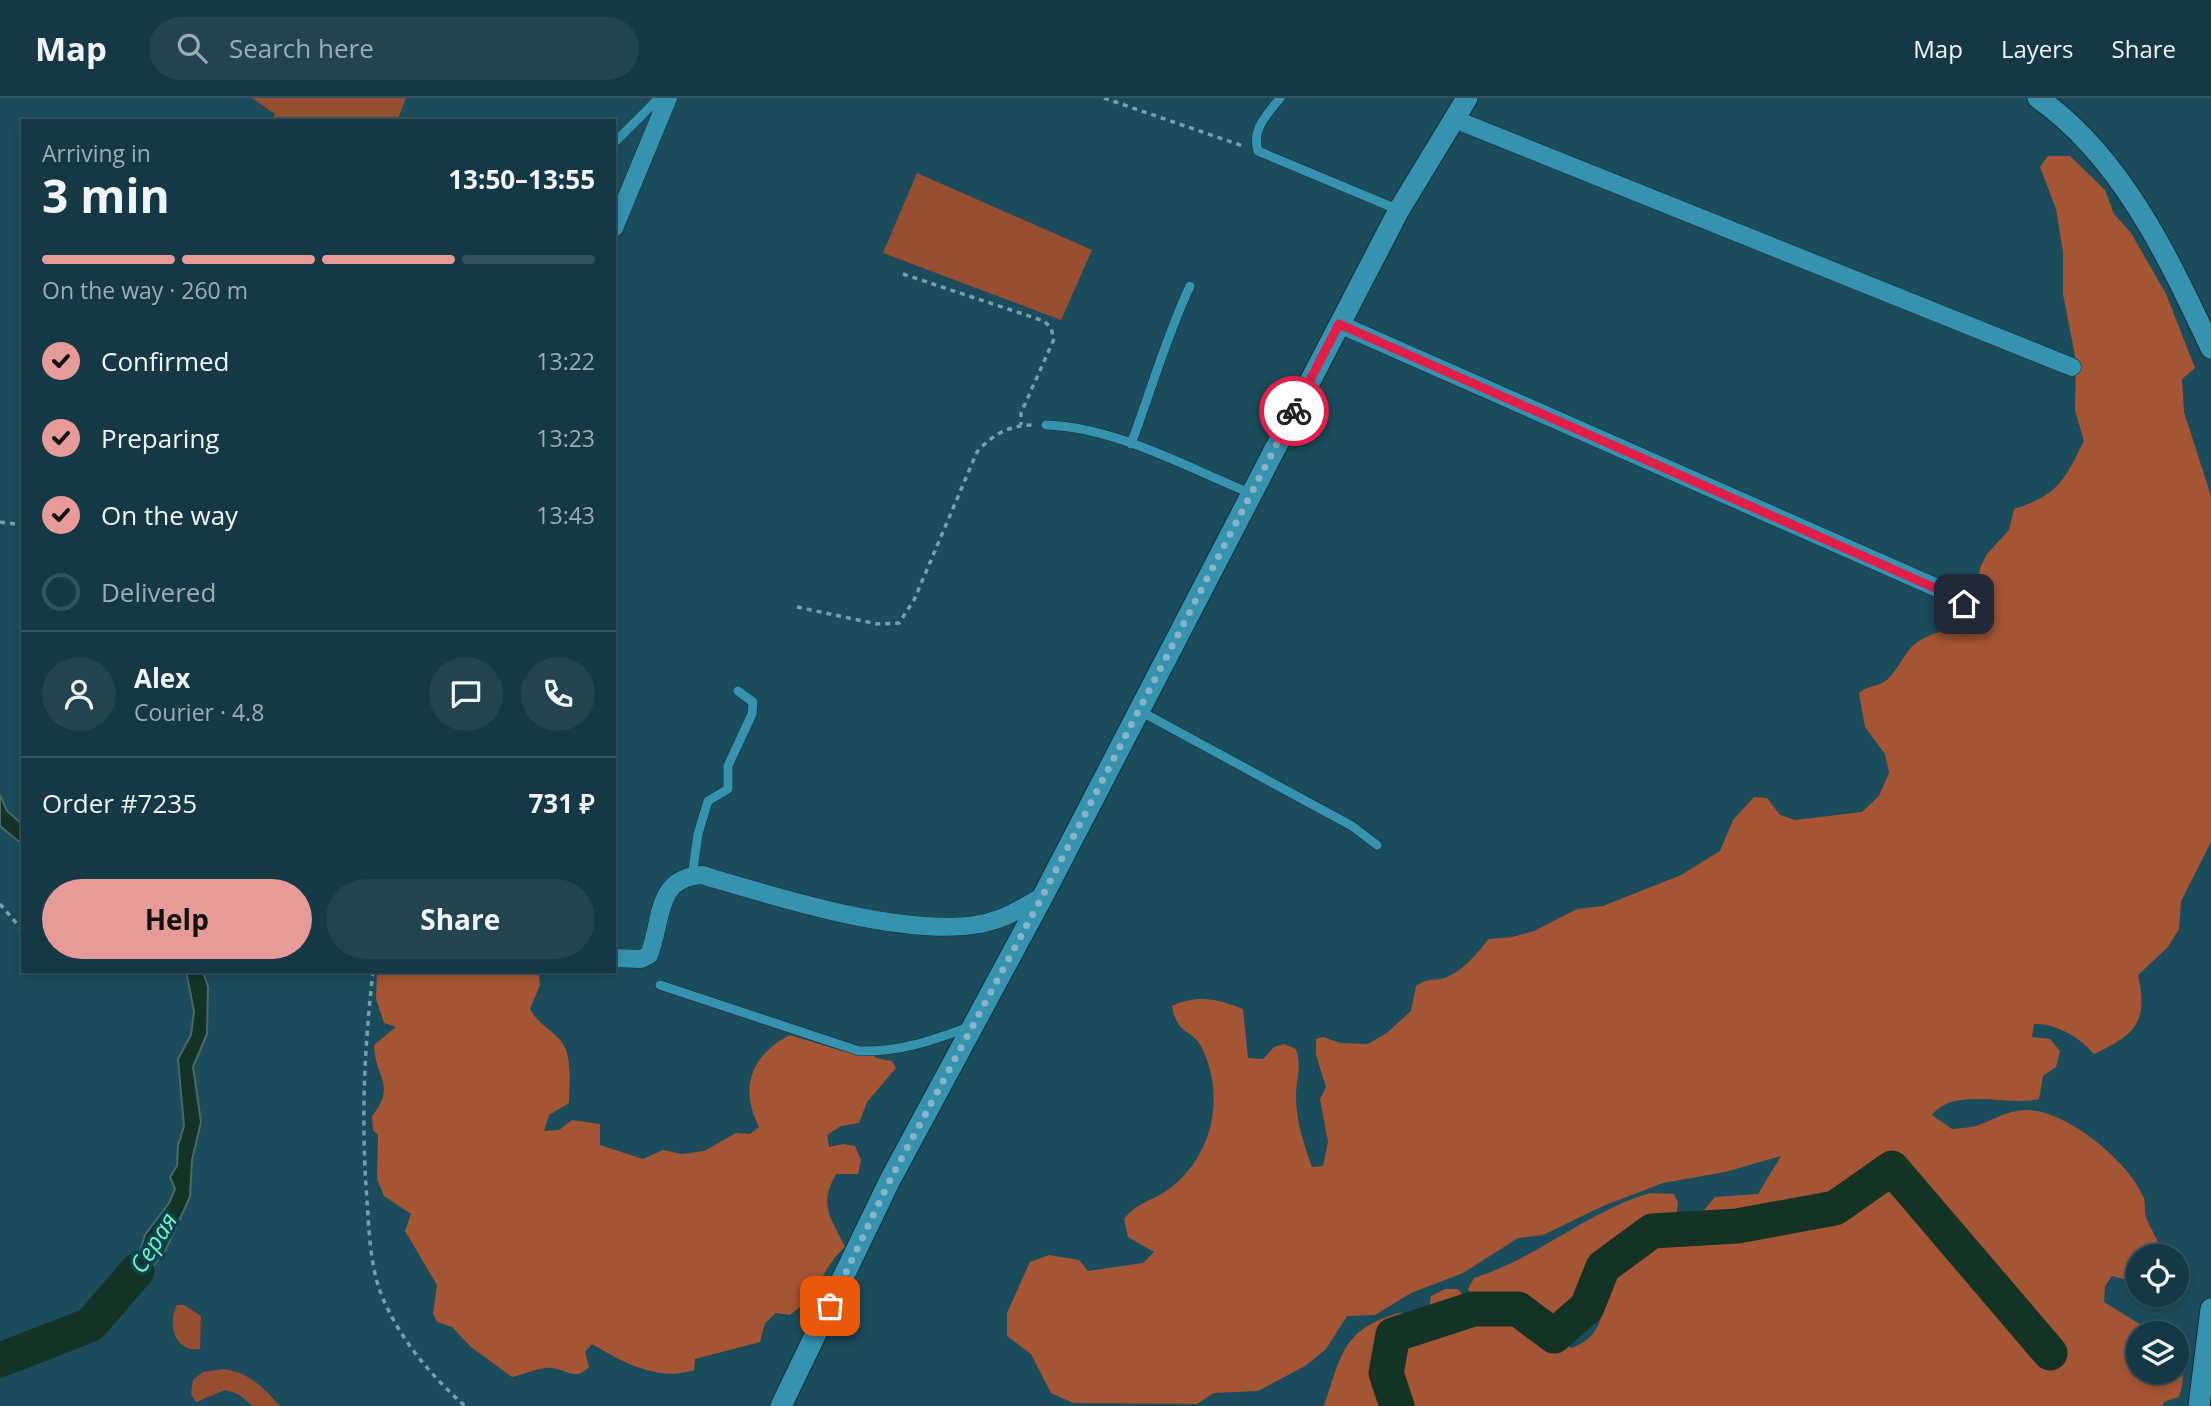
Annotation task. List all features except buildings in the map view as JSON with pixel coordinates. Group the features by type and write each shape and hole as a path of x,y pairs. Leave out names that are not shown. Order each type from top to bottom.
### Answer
{"street":[{"path":"616,223 668,98"},
{"path":"781,1406 890,1180 1043,895 1250,493 1399,210 1467,98"},
{"path":"2038,98 2081,136 2123,185 2163,254 2211,348"},
{"path":"1454,119 2072,367"},
{"path":"1339,324 1944,592 1983,616"},
{"path":"616,958 641,959 649,955 662,904 671,887 684,876 702,875 887,922 939,926 981,924 1008,915 1043,895"},
{"path":"2199,1406 2211,1309"}],"lane":[{"path":"616,141 659,98"},
{"path":"1280,98 1260,123 1255,141 1258,151 1399,210"},
{"path":"1131,444 1158,373 1170,330 1190,286"},
{"path":"1046,425 1066,426 1131,444 1250,493"},
{"path":"692,876 698,834 708,802 728,789 728,766 752,714 753,702 738,691"},
{"path":"1138,710 1352,826 1377,845"},
{"path":"660,985 859,1051 889,1051 913,1047 971,1027"}],"path":[{"path":"1104,98 1258,151"},
{"path":"903,274 1044,321 1051,328 1054,338 1021,413 1021,425"},
{"path":"797,607 877,624 899,623 914,600 977,452 991,437 1021,425 1046,425"},
{"path":"0,522 21,524"},
{"path":"0,904 21,929"},
{"path":"373,973 362,1067 362,1133 369,1240 380,1291 407,1342 435,1379 465,1406"}],"shaded area":[{"path":"252,98 406,98 398,119 273,119 275,114"},
{"path":"2048,156 2070,156 2105,190 2114,214 2131,233 2166,294 2195,368 2182,379 2184,412 2211,496 2211,842 2181,901 2179,929 2168,947 2138,975 2141,991 2140,1015 2129,1032 2094,1054 2067,1032 2034,1024 2032,1037 2050,1039 2060,1051 2056,1067 2043,1076 2039,1099 1954,1101 1942,1106 1932,1115 1952,1129 1976,1126 2018,1111 2041,1112 2076,1127 2123,1167 2143,1196 2146,1217 2158,1244 2126,1244 2126,1280 2112,1276 2105,1286 2104,1302 2135,1321 2126,1321 2126,1384 2182,1384 2179,1397 2164,1402 2162,1406 1412,1406 1393,1365 1404,1345 1429,1332 1445,1328 1528,1314 1571,1348 1585,1341 1594,1333 1599,1323 1608,1274 1620,1251 1640,1238 1687,1223 1700,1215 1715,1197 1758,1194 1781,1156 1725,1172 1663,1183 1603,1206 1543,1235 1518,1238 1463,1273 1411,1293 1375,1315 1347,1316 1326,1349 1305,1366 1258,1391 1214,1393 1197,1404 1073,1403 1051,1393 1031,1354 1007,1336 1007,1313 1030,1262 1049,1255 1079,1260 1088,1271 1143,1263 1154,1252 1128,1237 1124,1219 1184,1176 1205,1144 1211,1125 1213,1087 1209,1067 1202,1048 1178,1023 1172,1006 1190,1000 1208,999 1243,1009 1248,1058 1263,1059 1274,1047 1284,1044 1296,1049 1299,1062 1296,1106 1303,1142 1312,1167 1323,1166 1328,1142 1320,1099 1326,1087 1316,1055 1316,1039 1323,1037 1340,1043 1368,1044 1388,1032 1411,1011 1416,986 1453,974 1470,961 1489,939 1534,931 1577,909 1603,906 1681,875 1720,851 1733,820 1754,797 1767,798 1780,815 1795,820 1862,812 1879,796 1889,773 1885,754 1865,727 1859,693 1885,681 1913,646 1927,636 1939,632 1955,605 1966,603 1976,595 1980,568 1987,554 2009,530 2014,509 2041,498 2058,485 2084,441 2075,410 2076,361 2063,294 2063,252 2056,209 2040,167"},
{"path":"917,173 1092,250 1061,320 883,253"},
{"path":"377,973 539,973 540,985 530,1009 565,1047 570,1071 569,1103 549,1115 544,1131 559,1130 572,1120 600,1124 600,1145 643,1159 663,1150 682,1154 704,1151 736,1133 750,1134 759,1127 750,1099 752,1074 766,1052 790,1035 842,1051 868,1047 876,1058 892,1061 896,1068 867,1102 859,1123 841,1126 827,1135 829,1147 843,1144 855,1146 861,1160 858,1174 836,1174 828,1195 828,1211 845,1247 836,1256 815,1290 800,1306 790,1315 776,1313 765,1323 760,1342 695,1359 694,1370 667,1374 654,1372 628,1363 592,1344 585,1352 589,1367 580,1373 548,1368 512,1377 471,1347 452,1327 437,1322 433,1313 437,1285 405,1231 411,1214 384,1196 377,1179 378,1135 373,1130 372,1116 384,1089 374,1045 396,1027 384,1023 376,999"},
{"path":"1650,1193 1674,1194 1678,1202 1676,1217 1659,1225 1635,1230 1612,1244 1598,1263 1579,1305 1564,1323 1538,1303 1498,1309 1477,1303 1468,1289 1474,1278 1520,1259 1604,1211"},
{"path":"1707,1215 1615,1267 1595,1316 1574,1339 1533,1326 1413,1406 1379,1406 1377,1351 1422,1313 1447,1304 1486,1299 1597,1260 1615,1236 1636,1223"},
{"path":"1445,1289 1458,1289 1464,1296 1459,1306 1428,1315 1431,1296"},
{"path":"177,1305 184,1305 201,1316 200,1349 184,1346 175,1336 173,1320"},
{"path":"1399,1313 1413,1315 1410,1331 1379,1353 1375,1367 1386,1379 1389,1406 1324,1406 1346,1347 1365,1328"},
{"path":"224,1369 255,1382 280,1406 253,1406 238,1394 225,1390 196,1402 191,1394 193,1380 203,1372"}],"water":[{"path":"0,795 7,811 21,823 21,843 0,826"},
{"path":"186,973 204,973 208,987 207,1034 193,1067 201,1122 192,1160 190,1197 165,1251 116,1313 100,1301 136,1263 145,1235 169,1203 175,1189 170,1177 177,1166 178,1146 184,1126 178,1059 191,1035 194,1011"}],"waterway":[{"path":"1397,1406 1386,1373 1393,1335 1473,1309 1518,1309 1554,1336 1587,1307 1603,1267 1652,1231 1737,1226 1835,1208 1892,1168 2050,1353"},
{"name":"Серая","path":"0,1360 90,1325 137,1271"}],"way so far":[{"path":"830,1306 890,1180 1043,895 1294,411"}],"route":[{"path":"1294,411 1339,324 1944,592 1964,604"}]}
